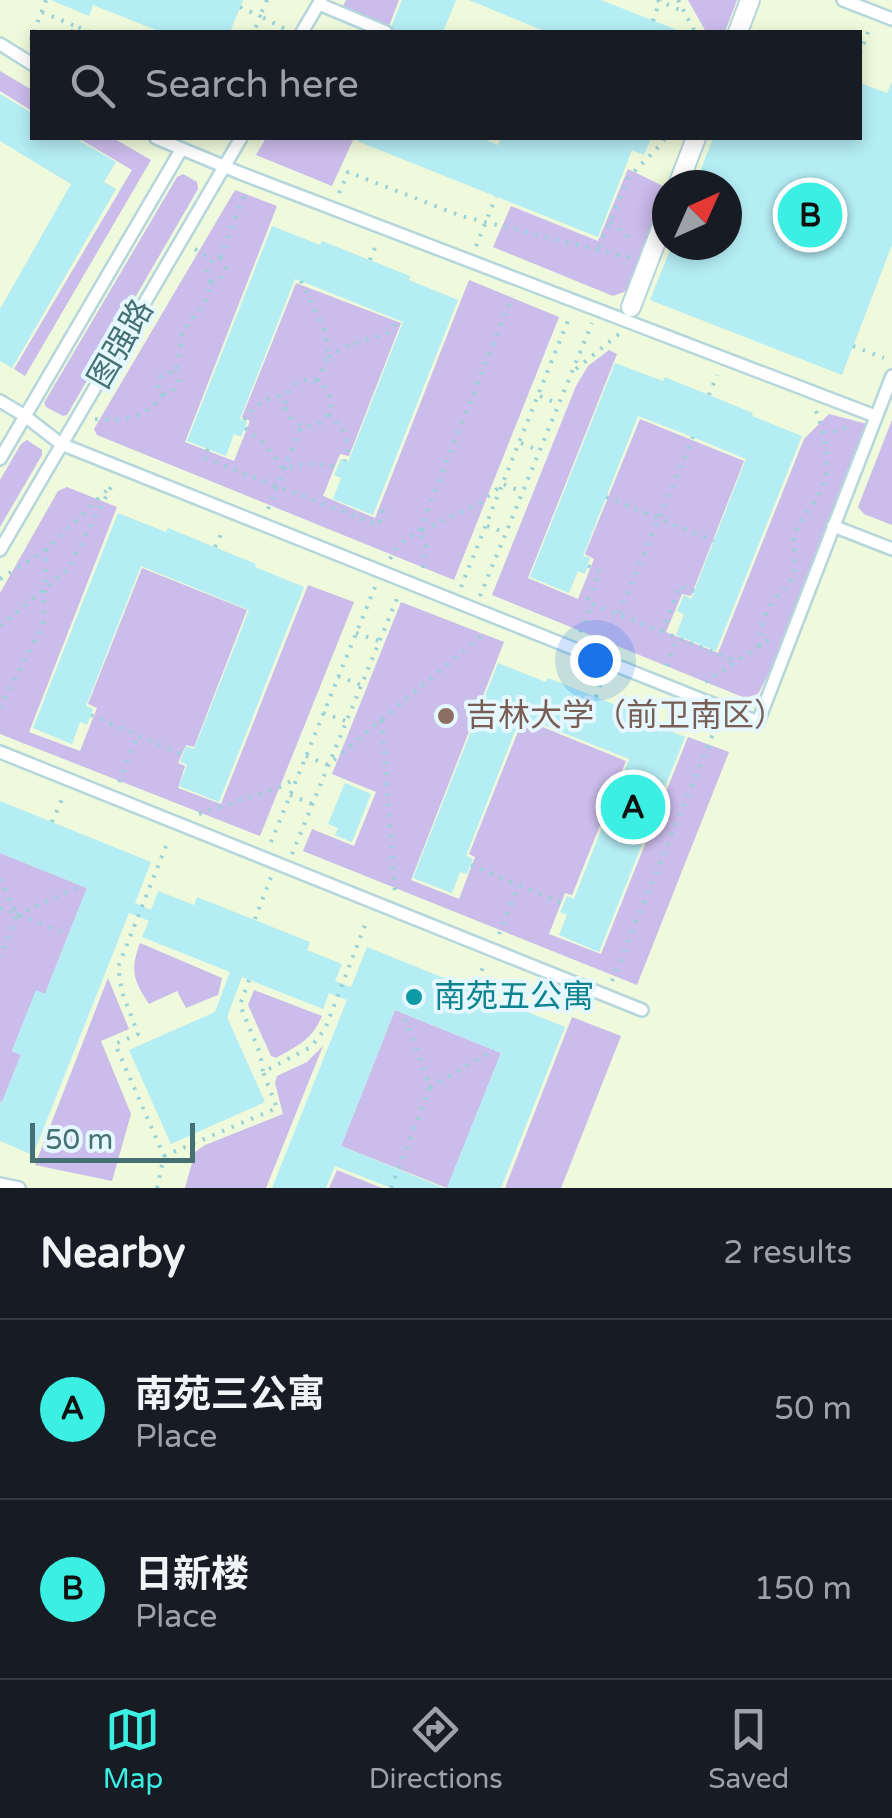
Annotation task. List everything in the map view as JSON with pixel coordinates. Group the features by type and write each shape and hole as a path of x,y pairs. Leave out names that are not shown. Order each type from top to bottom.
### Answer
{"street":[{"path":"739,30 750,0"},
{"path":"684,170 695,140"},
{"path":"630,306 652,251"}],"lane":[{"path":"843,0 892,20"},
{"path":"303,30 320,2 382,30"},
{"path":"0,44 30,63"},
{"path":"160,140 876,416"},
{"name":"图强路","path":"0,550 241,140"},
{"path":"0,459 181,150"},
{"path":"0,400 61,444 758,722 892,376"},
{"path":"833,526 892,549"},
{"path":"0,752 642,1010"},
{"path":"0,1184 19,1188"}],"path":[{"path":"34,30 46,0"},
{"path":"255,30 267,0"},
{"path":"653,21 659,0 684,11"},
{"path":"678,0 694,30"},
{"path":"240,7 286,30"},
{"path":"42,12 86,30"},
{"path":"73,30 75,26"},
{"path":"862,48 869,28"},
{"path":"598,249 629,177 664,140"},
{"path":"339,193 348,172 460,216 632,258 650,256"},
{"path":"95,419 119,421 143,415 163,394 176,388 183,332 206,300 211,282 207,265 220,256 248,187"},
{"path":"476,246 496,197"},
{"path":"610,222 650,256"},
{"path":"370,260 379,238"},
{"path":"194,248 212,259"},
{"path":"211,282 219,280 226,268 220,256"},
{"path":"301,281 326,334 328,357 317,382"},
{"path":"419,532 514,291"},
{"path":"460,588 571,313"},
{"path":"328,357 347,346 387,333 399,320"},
{"path":"480,596 593,322"},
{"path":"572,372 620,332"},
{"path":"853,346 884,358"},
{"path":"163,394 158,385 161,376 176,370"},
{"path":"709,395 718,371"},
{"path":"302,381 317,382 328,392 328,414 317,424 295,422 286,410 286,395 302,381"},
{"path":"244,420 259,402 286,395"},
{"path":"538,396 559,404"},
{"path":"759,646 765,613 795,570 796,529 826,476 827,448 816,409"},
{"path":"328,414 342,426 348,440 345,461"},
{"path":"823,432 856,423"},
{"path":"267,511 302,425"},
{"path":"245,428 261,440 284,469"},
{"path":"619,614 693,437"},
{"path":"520,442 540,450"},
{"path":"208,449 204,458 378,525 383,512 375,510"},
{"path":"284,469 317,463 338,467"},
{"path":"390,560 406,536 480,503 503,484"},
{"path":"503,484 523,492"},
{"path":"0,579 47,548 112,485 68,569 0,626"},
{"path":"606,497 714,541"},
{"path":"486,526 506,533"},
{"path":"215,547 224,528"},
{"path":"419,532 426,544 422,573"},
{"path":"0,708 42,626 47,548"},
{"path":"588,566 600,572 587,602 736,661"},
{"path":"662,632 680,586 694,591"},
{"path":"270,845 375,587"},
{"path":"292,854 398,596"},
{"path":"579,636 592,604"},
{"path":"328,765 487,631"},
{"path":"701,685 779,632 791,636"},
{"path":"356,633 379,641"},
{"path":"665,670 678,638"},
{"path":"338,676 361,685"},
{"path":"596,697 604,676"},
{"path":"323,713 346,721"},
{"path":"91,715 183,755"},
{"path":"382,720 394,894"},
{"path":"613,979 718,721"},
{"path":"118,785 138,735"},
{"path":"306,756 328,765"},
{"path":"195,815 284,786 297,778"},
{"path":"290,795 312,804"},
{"path":"52,822 62,799"},
{"path":"157,1188 164,1156 115,1044 138,1034 122,992 118,967 168,841"},
{"path":"471,864 564,904"},
{"path":"0,879 17,915"},
{"path":"255,920 269,881"},
{"path":"499,934 518,885"},
{"path":"0,957 17,915 81,886"},
{"path":"0,908 68,934"},
{"path":"263,1072 311,1047 325,1029 367,920"},
{"path":"476,991 483,966"},
{"path":"164,1156 277,1108 240,1004 249,980"},
{"path":"403,1013 430,1088"},
{"path":"392,1188 430,1088 494,1050"}],"shaded area":[{"name":"吉林大学（前卫南区）","path":"0,0 892,0 892,1188 0,1188"},
{"path":"346,0 399,0 389,26 343,6"},
{"path":"688,0 737,0 726,30 705,30"},
{"path":"0,71 30,89 30,110 0,91"},
{"path":"81,140 116,140 151,160 25,376 14,369 132,170"},
{"path":"265,140 353,140 332,186 256,155"},
{"path":"628,169 652,181 652,235 631,285 624,292 613,296 493,247 511,206 598,241"},
{"path":"183,174 197,182 198,189 67,415 46,407 44,403 177,177"},
{"path":"235,190 277,206 185,442 234,461 250,421 242,417 296,283 401,323 349,456 340,454 323,496 375,518 469,280 559,317 454,580 97,435 94,429"},
{"path":"609,350 617,354 528,578 578,599 594,559 585,554 640,419 744,461 691,596 682,594 666,632 718,653 804,439 829,414 867,424 773,665 758,694 745,698 492,595 576,386 588,366"},
{"path":"892,420 892,525 864,514 858,507"},
{"path":"27,440 42,450 42,455 0,527 0,480"},
{"path":"67,487 117,507 29,732 80,751 97,708 88,704 142,568 247,610 194,747 186,745 178,763 185,766 178,788 221,804 308,585 354,602 260,836 0,734 0,593 58,491"},
{"path":"401,602 504,642 411,880 459,899 475,857 469,854 523,719 626,761 572,895 565,893 549,934 601,954 688,737 729,752 637,985 303,851 312,829 354,846 376,792 332,774"},
{"path":"0,853 87,888 45,994 36,991 12,1051 21,1055 2,1102 0,1101"},
{"path":"140,943 222,978 218,995 186,1008 177,991 149,1004 135,975"},
{"path":"108,978 129,1029 101,1041 131,1114 112,1181 35,1165"},
{"path":"254,990 322,1016 309,1037 276,1058 271,1056 248,1005"},
{"path":"395,1010 501,1053 447,1188 341,1146"},
{"path":"572,1017 621,1036 561,1188 505,1188"},
{"path":"323,1046 266,1188 185,1188 195,1152 283,1114 275,1083 277,1076 307,1062"},
{"path":"337,1170 382,1188 329,1188"}],"building":[{"path":"51,0 243,0 231,30 156,30 93,5 89,16"},
{"path":"402,0 456,0 444,30 390,30"},
{"path":"469,0 601,0 677,30 542,30"},
{"path":"892,82 892,245 842,375 650,300 666,260 742,260 742,170 701,170 712,140 862,140 862,84 887,93"},
{"path":"0,94 30,112 30,140 78,140 116,162 104,182 116,189 12,368 0,361 0,309 71,184 0,141"},
{"path":"486,140 498,145 500,140 650,140 644,155 632,150 598,237 357,141"},
{"path":"272,226 410,276 409,280 458,300 373,515 333,499 341,478 334,475 341,459 348,462 403,322 301,281 295,279 240,419 247,422 241,437 234,434 226,456 187,441"},
{"path":"615,363 663,381 665,377 802,436 716,651 676,635 684,614 677,611 684,595 691,599 746,459 693,437 638,416 583,556 590,558 585,574 578,571 569,593 530,577"},
{"path":"118,513 166,532 168,528 304,587 219,802 179,786 187,765 180,762 186,746 194,749 249,610 141,566 86,706 93,709 87,725 80,722 72,744 33,728"},
{"path":"498,663 546,682 548,678 685,737 599,952 559,935 567,915 560,912 567,896 574,899 629,759 521,716 466,856 473,859 467,874 460,872 452,893 413,878"},
{"path":"345,783 371,794 352,842 335,835 338,828 328,824"},
{"name":"南苑五公寓","path":"0,801 151,862 135,903 151,910 158,891 194,905 197,897 310,942 307,950 342,964 335,981 351,987 367,947 565,1027 501,1188 447,1188 501,1053 395,1010 341,1146 444,1188 391,1188 335,1166 326,1188 272,1188 347,1000 329,993 323,1009 242,977 227,1017 265,1102 171,1144 129,1050 215,1012 230,972 142,937 149,921 129,913 33,1155 0,1141 0,1101 21,1055 12,1051 36,990 45,994 87,888 0,853"}],"place":[{"name":"日新楼","path":"810,215"},
{"name":"吉林大学（前卫南区）","path":"446,716"},
{"name":"南苑三公寓","path":"633,807"},
{"name":"南苑五公寓","path":"414,997"}]}
